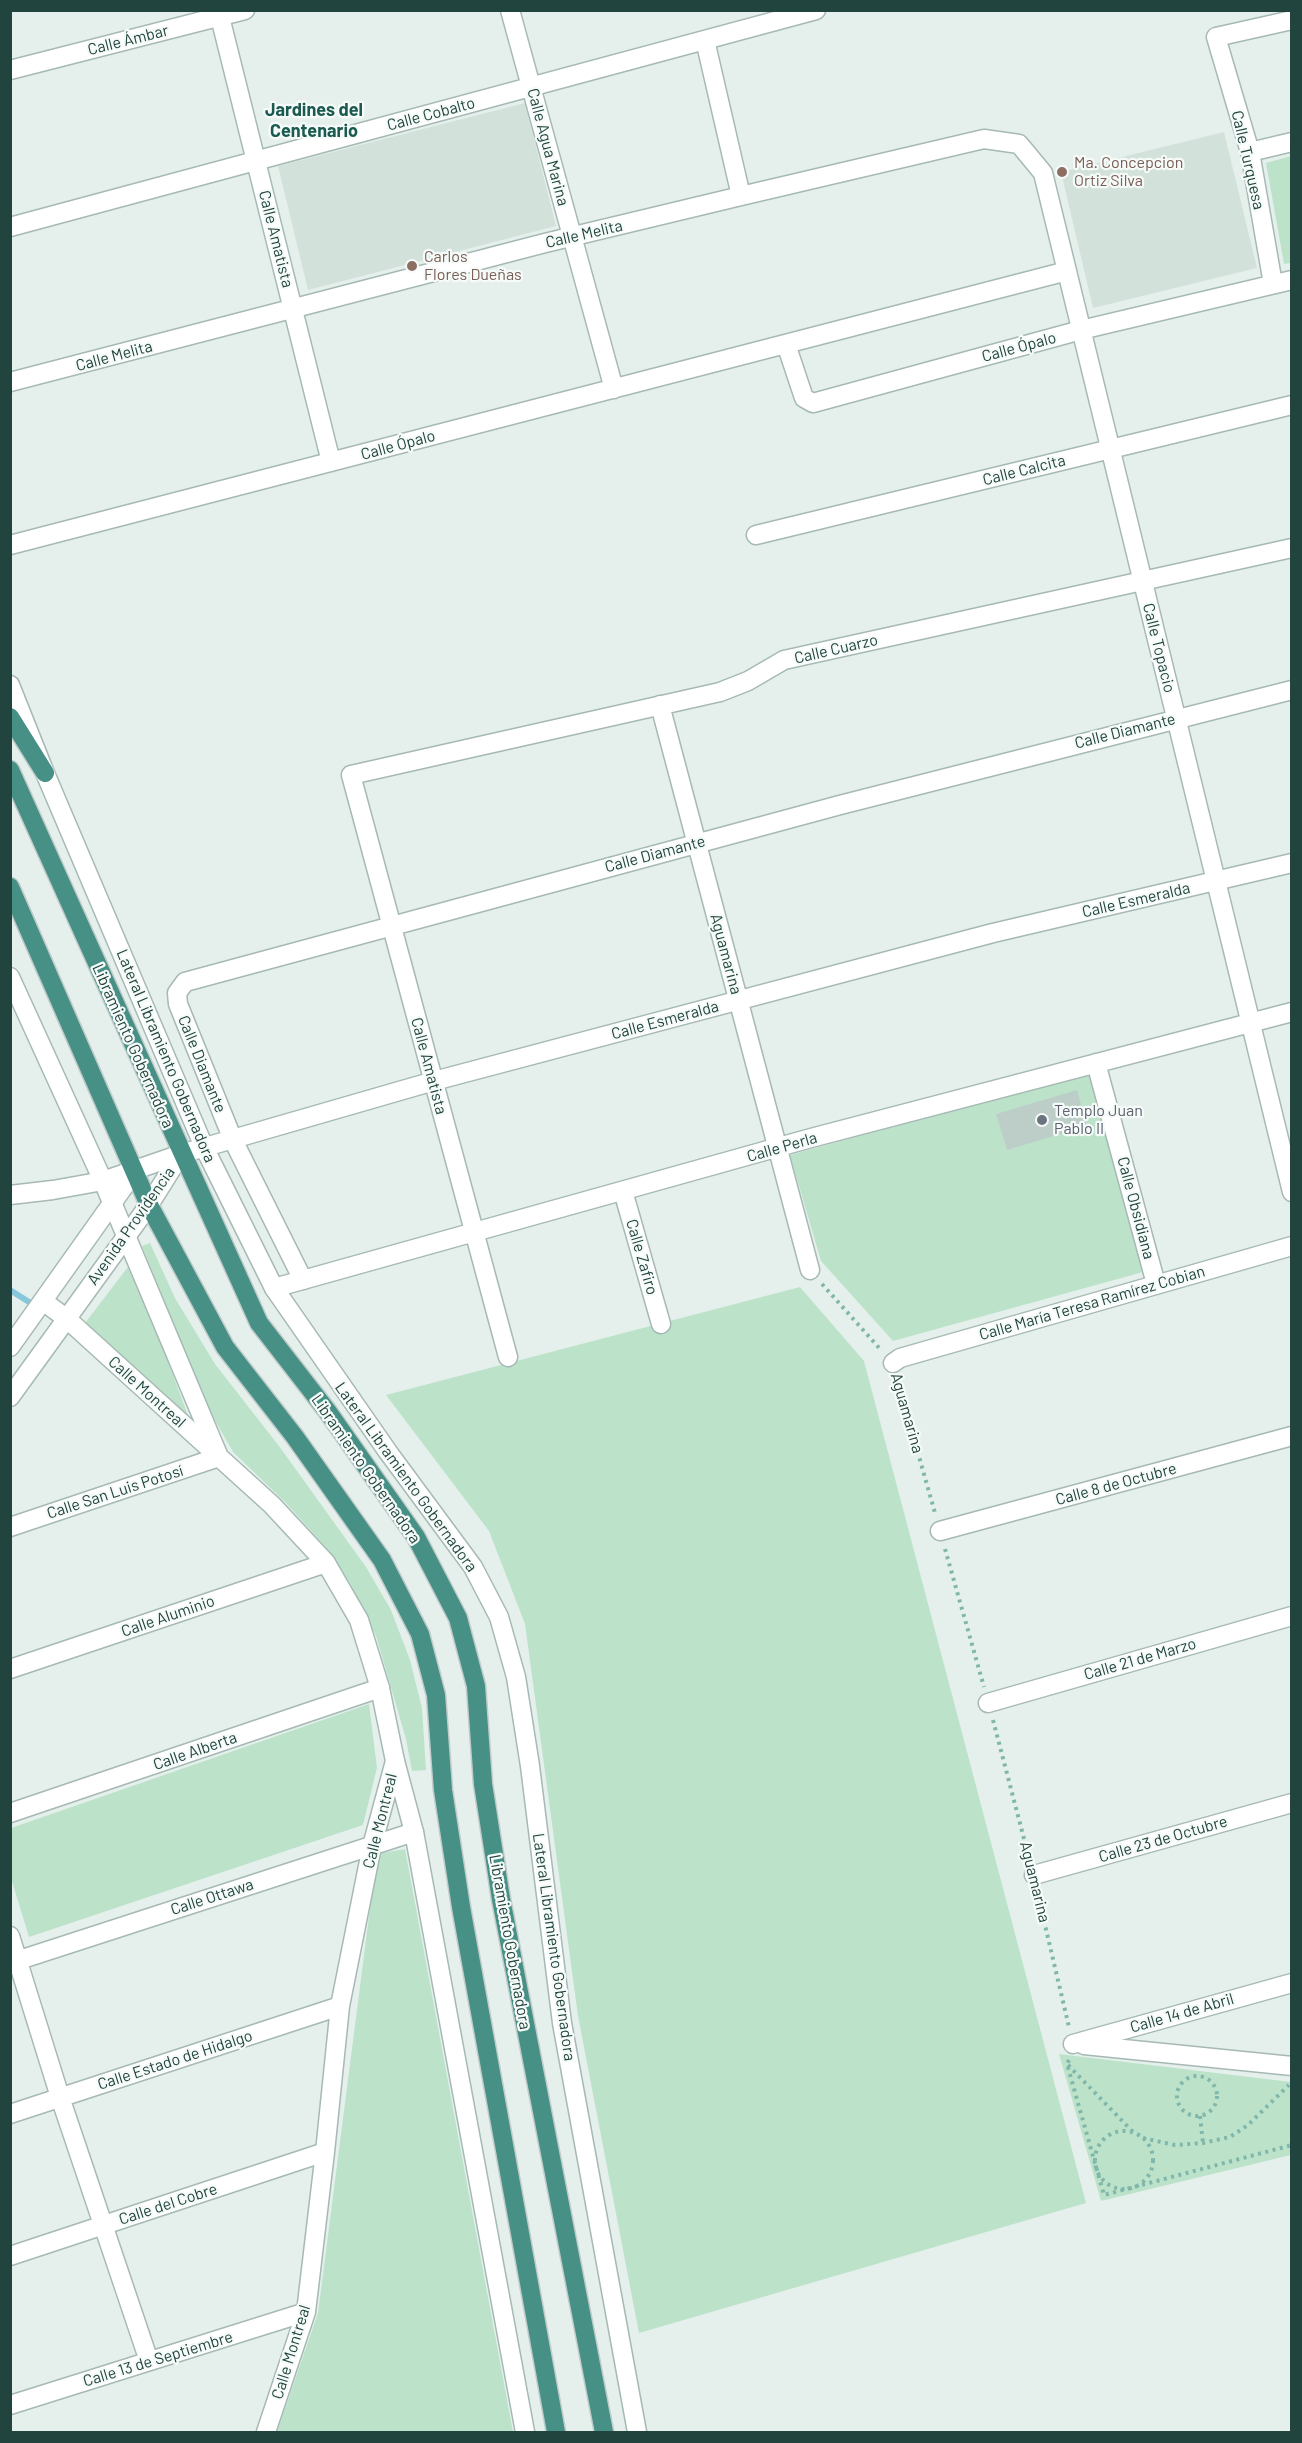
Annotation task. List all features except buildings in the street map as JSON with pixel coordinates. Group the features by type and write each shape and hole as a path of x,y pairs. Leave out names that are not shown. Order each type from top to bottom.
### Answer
{"highway":[{"path":"10,717 45,773"},
{"name":"Libramiento Gobernadora","path":"10,770 259,1323 328,1412 416,1537 458,1618 476,1686 483,1784 501,1899 604,2433"},
{"path":"10,887 148,1205 225,1347 296,1437 382,1560 420,1634 436,1695 443,1790 461,1907 556,2433"}],"street":[{"name":"Calle Ámbar","path":"10,70 245,10"},
{"name":"Calle Agua Marina","path":"510,10 614,389"},
{"name":"Calle Cobalto","path":"10,227 816,10"},
{"name":"Calle Amatista","path":"220,17 332,462"},
{"name":"Calle Turquesa","path":"1273,284 1250,152 1216,37 1292,20"},
{"path":"705,40 741,196"},
{"name":"Calle Melita","path":"10,382 573,237 984,139 1019,144 1043,173"},
{"path":"1250,152 1292,142"},
{"name":"Calle Topacio","path":"1043,173 1250,1022 1288,1162 1292,1192"},
{"name":"Calle Ópalo","path":"10,545 1067,271"},
{"name":"Calle Ópalo","path":"786,344 804,398 813,403 1081,330 1292,280"},
{"name":"Calle Calcita","path":"756,535 1292,405"},
{"name":"Calle Cuarzo","path":"351,775 720,692 748,681 784,660 1292,548"},
{"name":"Lateral Libramiento Gobernadora","path":"10,685 45,773 204,1147 274,1288 388,1452 473,1567 499,1617 518,1688 562,2022 637,2433"},
{"name":"Calle Diamante","path":"233,1140 178,1004 177,993 185,982 697,843 1292,690"},
{"name":"Aguamarina","path":"660,705 810,1270"},
{"name":"Calle Amatista","path":"351,775 508,1357"},
{"name":"Calle Esmeralda","path":"181,1154 434,1081 993,933 1292,863"},
{"path":"10,977 104,1181 219,1457"},
{"name":"Calle Perla","path":"274,1288 777,1148 1292,1012"},
{"name":"Calle Obsidiana","path":"1096,1062 1156,1284"},
{"path":"233,1140 303,1280"},
{"name":"Avenida Providencia","path":"10,1347 135,1171 181,1154"},
{"name":"Avenida Providencia","path":"10,1397 148,1205 181,1154"},
{"path":"10,1195 104,1181 135,1171"},
{"name":"Calle Zafiro","path":"622,1191 662,1324"},
{"name":"Calle María Teresa Ramírez Cobian","path":"893,1362 900,1358 1292,1246"},
{"name":"Calle Montreal","path":"43,1301 62,1325 272,1504 326,1563 359,1620 380,1688 396,1761 372,1846 339,2006 306,2312 266,2433"},
{"path":"10,1352 62,1325"},
{"name":"Calle 8 de Octubre","path":"940,1531 1292,1436"},
{"name":"Calle San Luis Potosí","path":"10,1527 219,1457"},
{"name":"Calle Aluminio","path":"10,1669 326,1563"},
{"name":"Calle 21 de Marzo","path":"988,1703 1292,1616"},
{"name":"Calle Alberta","path":"10,1813 380,1688"},
{"path":"396,1761 414,1832 525,2433"},
{"name":"Calle 23 de Octubre","path":"1034,1875 1292,1803"},
{"name":"Calle Ottawa","path":"14,1961 414,1832"},
{"path":"10,1936 14,1961 149,2361"},
{"name":"Calle 14 de Abril","path":"1073,2044 1292,1983"},
{"name":"Calle Estado de Hidalgo","path":"10,2114 339,2006"},
{"path":"1073,2044 1292,2066"},
{"name":"Calle del Cobre","path":"10,2256 325,2152"},
{"name":"Calle 13 de Septiembre","path":"10,2404 306,2312"}],"path":[{"name":"Aguamarina","path":"810,1270 893,1362 1034,1875 1073,2044"},
{"path":"1073,2044 1067,2064 1104,2195 1292,2145"},
{"path":"1067,2064 1134,2133 1141,2137 1175,2145 1203,2143 1230,2137 1248,2125 1289,2085"},
{"path":"1197,2076 1209,2081 1216,2092 1215,2104 1211,2110 1200,2116 1188,2114 1179,2105 1177,2099 1180,2086 1190,2078 1197,2076"},
{"path":"1200,2116 1203,2143"},
{"path":"1134,2133 1117,2132 1102,2141 1098,2148 1095,2165 1098,2173 1109,2185 1117,2188 1133,2188 1141,2183 1151,2169 1151,2151 1141,2137"}],"shaded area":[{"path":"525,103 556,226 308,290 278,166"},
{"path":"1224,132 1257,268 1093,308 1061,172"}],"green space":[{"path":"1291,156 1291,263 1284,264 1266,163"},
{"path":"1089,1072 1143,1272 893,1341 821,1261 790,1155"},
{"path":"150,1243 175,1298 215,1364 279,1446 366,1567 391,1610 410,1660 422,1708 426,1770 412,1771 406,1739 376,1636 350,1583 329,1551 286,1503 233,1452 206,1405 142,1246"},
{"path":"131,1263 189,1418 85,1323"},
{"path":"800,1287 864,1361 1086,2203 639,2333 578,2016 525,1624 489,1531 386,1395"},
{"path":"369,1704 377,1768 363,1825 29,1937 11,1878 11,1828"},
{"path":"405,1849 513,2432 277,2432 318,2313 377,1854"},
{"path":"1059,2054 1291,2082 1291,2155 1101,2201"}],"waterway":[{"path":"10,1290 29,1302"}],"place":[{"name":"Ma. Concepcion Ortiz Silva","path":"1062,172"},
{"name":"Carlos Flores Dueñas","path":"412,266"},
{"name":"Templo Juan Pablo II","path":"1042,1120"}],"district":[{"name":"Jardines del Centenario","path":"314,120"}]}
